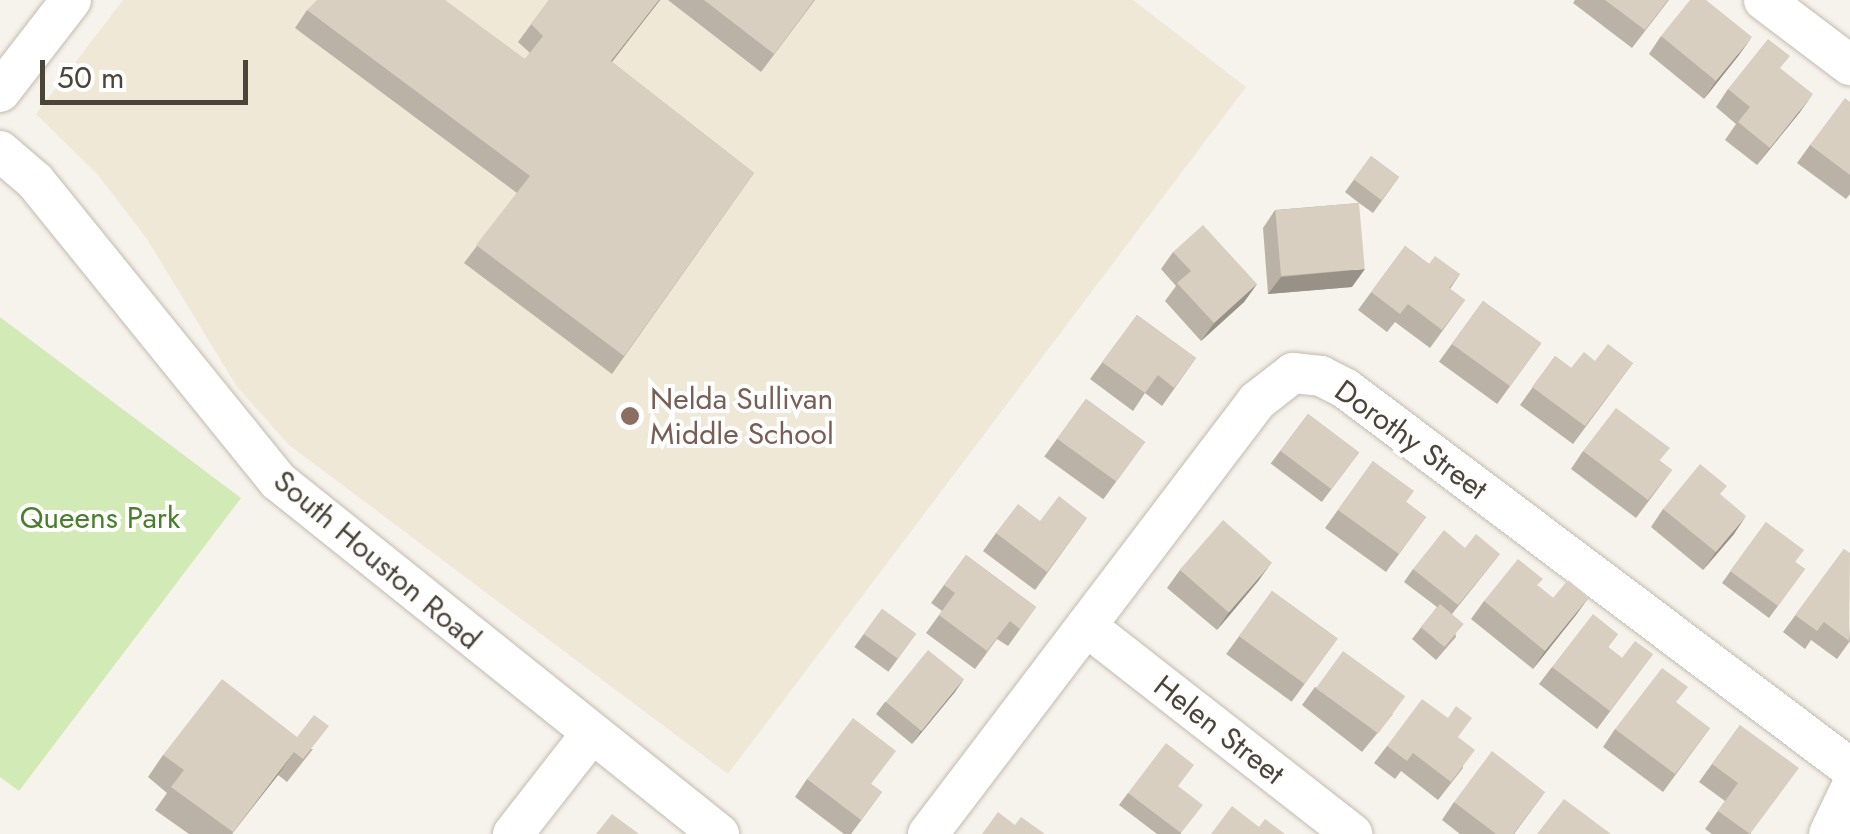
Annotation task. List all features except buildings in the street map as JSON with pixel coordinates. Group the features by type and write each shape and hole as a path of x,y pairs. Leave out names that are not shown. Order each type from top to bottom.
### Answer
{"street":[{"path":"5,75 71,0"},
{"path":"1764,0 1807,12 1850,65"},
{"name":"South Houston Road","path":"0,151 36,181 278,481 719,834"},
{"name":"Dorothy Street","path":"928,834 1257,400 1293,374 1321,376 1850,768"},
{"name":"Helen Street","path":"1086,626 1352,834"},
{"path":"513,834 590,734"},
{"path":"1830,834 1850,790"}],"shaded area":[{"name":"Nelda Sullivan Middle School","path":"123,0 1133,0 1246,87 728,774 289,445 237,387 147,239 98,175 36,114"}],"green space":[{"name":"Queens Park","path":"0,317 241,498 19,791 0,777"}],"place":[{"name":"Nelda Sullivan Middle School","path":"630,416"}]}
